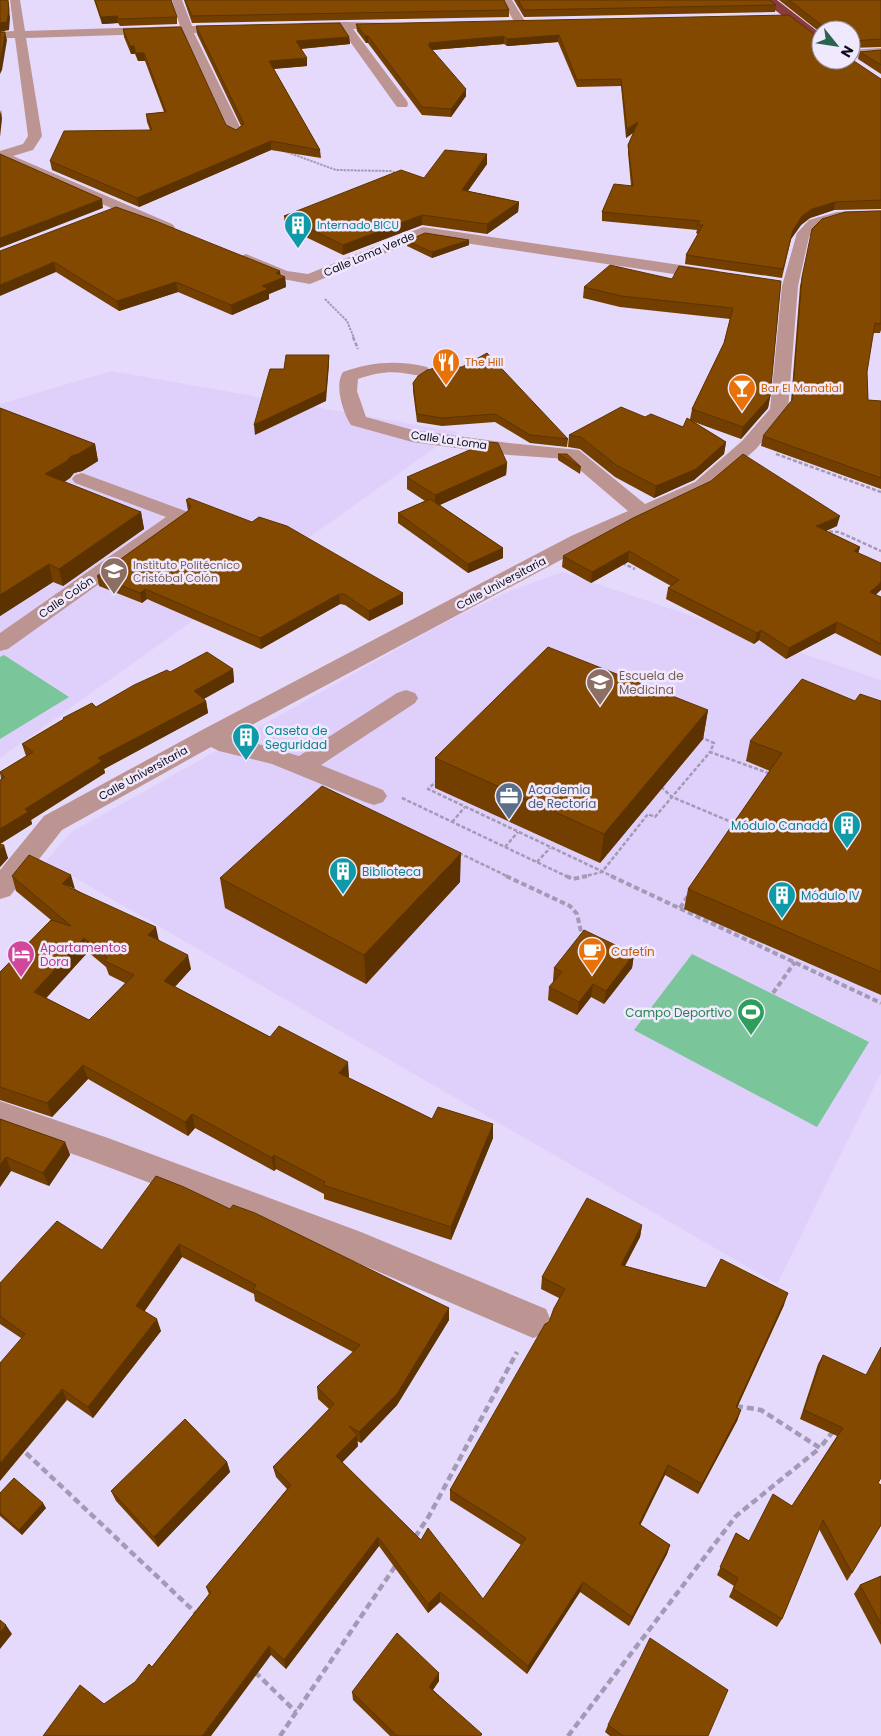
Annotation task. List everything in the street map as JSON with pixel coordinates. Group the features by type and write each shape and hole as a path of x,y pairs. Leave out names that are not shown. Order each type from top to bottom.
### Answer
{"highway":[{"path":"772,0 775,5 811,33"}],"street":[{"path":"1,155 28,147 35,136 15,0"},
{"path":"177,0 187,29 236,132"},
{"path":"507,0 519,23"},
{"path":"772,18 790,17"},
{"path":"344,25 402,104"},
{"path":"294,26 402,25"},
{"path":"0,34 246,28"},
{"path":"861,53 881,52"},
{"path":"1,155 184,234"},
{"path":"102,215 121,208"},
{"name":"Calle Universitaria","path":"0,889 53,823 211,736 579,541 702,486 749,445 779,410 780,285 802,236 814,223 842,215 881,214"},
{"name":"Calle Loma Verde","path":"229,252 283,275 310,279 423,232 732,278"},
{"name":"Calle La Loma","path":"420,371 403,367 371,368 349,376 348,391 358,421 412,436 509,449 572,454 642,512"},
{"name":"Calle Colón","path":"0,644 181,516 82,479"},
{"path":"301,766 406,698"},
{"path":"211,736 228,744 279,757 374,796"},
{"path":"0,1115 96,1148 349,1243 533,1321"}],"path":[{"path":"236,132 336,170 392,171 400,174"},
{"path":"310,279 316,291 347,321 360,353 371,368"},
{"path":"749,445 881,492"},
{"path":"815,531 839,532 881,551"},
{"path":"644,810 655,818 710,752 714,743 696,736"},
{"path":"710,752 773,774"},
{"path":"767,782 777,769"},
{"path":"441,776 428,789 881,1003"},
{"path":"654,784 672,797 736,824"},
{"path":"374,796 382,788 573,879 602,872 648,814"},
{"path":"452,822 466,807"},
{"path":"732,829 741,817"},
{"path":"505,847 518,832"},
{"path":"537,862 550,848"},
{"path":"453,850 570,906 577,914 583,943"},
{"path":"680,908 691,892"},
{"path":"773,993 795,962"},
{"path":"412,1540 429,1516 533,1321"},
{"path":"726,1404 761,1410 820,1448"},
{"path":"568,1736 736,1516 820,1448 836,1428"},
{"path":"26,1453 204,1621"},
{"path":"280,1736 401,1556"},
{"path":"254,1670 296,1712"}],"shaded area":[{"name":"Instituto Politécnico Cristóbal Colón","path":"111,371 457,432 0,758 0,404"},
{"path":"562,572 881,680 881,1073 777,1284 46,861 70,833 444,623 510,591"}],"green space":[{"path":"4,655 69,697 0,739 0,657"},
{"name":"Campo Deportivo","path":"692,954 869,1042 817,1127 634,1030"}],"building":[{"path":"0,0 8,0 7,22 0,23"},
{"path":"95,0 171,0 177,17 119,19 117,16 101,17"},
{"path":"185,0 504,0 509,10 192,16"},
{"path":"518,0 770,0 776,5 524,10"},
{"path":"789,0 881,0 881,39 861,40 861,20 815,20"},
{"path":"789,15 811,32 811,70 861,70 861,66 881,79 881,200 835,202 812,209 802,216 793,230 783,269 686,255 703,225 697,225 700,221 602,212 614,184 633,186 628,145 638,122 627,129 621,79 577,80 559,35 507,39 504,36 429,43 431,45 428,45 466,89 451,109 422,107 368,36 365,36 356,24"},
{"path":"340,23 349,37 296,41 307,58 269,61 320,150 271,141 137,198 50,161 64,131 152,130 146,114 166,112 144,53 136,53 134,46 130,46 123,29 181,27 226,125 236,130 244,124 196,26"},
{"path":"0,32 5,32 0,63"},
{"path":"881,50 881,65 861,53"},
{"path":"445,150 487,154 462,190 519,202 487,224 422,215 343,245 284,216 401,170 424,178"},
{"path":"0,154 102,199 0,238"},
{"path":"116,207 280,271 276,273 285,277 262,286 268,289 231,305 176,282 117,301 54,262 0,285 0,251"},
{"path":"881,211 881,324 875,323 867,372 868,400 881,401 881,478 763,436 792,400 802,277 812,229 822,219 845,212"},
{"path":"425,233 469,240 432,252 407,241"},
{"path":"610,265 672,279 679,266 781,281 770,397 743,427 692,409 724,343 733,308 621,296 584,287"},
{"path":"487,353 568,439 530,435 495,414 442,418 417,414 413,383 418,376 427,370 439,367 462,367"},
{"path":"286,355 329,355 326,391 254,425 270,369 284,369"},
{"path":"621,407 645,417 651,414 683,427 687,418 726,442 696,469 656,486 616,465 581,437 569,435"},
{"path":"0,408 95,444 71,456 67,461 45,474 141,512 59,569 49,564 0,595"},
{"path":"488,442 498,443 507,463 435,495 407,477"},
{"path":"558,454 567,454 581,467"},
{"path":"743,454 840,516 816,526 860,547 854,551 881,563 881,582 870,592 881,597 881,644 837,622 789,648 761,630 757,633 668,588 679,580 629,551 592,572 563,556 633,518 711,481"},
{"path":"189,498 252,522 259,517 287,526 403,593 369,611 344,594 339,594 260,638 145,589 140,593 97,576 188,511 191,506 186,500"},
{"path":"430,499 503,548 468,564 398,513"},
{"path":"548,647 708,710 604,834 435,758"},
{"path":"207,652 233,669 194,691 206,701 98,758 102,761 25,809 28,812 0,829 0,780 5,777 0,772 33,752 22,744 63,718 92,703 96,707 134,685 167,670 170,672"},
{"path":"802,679 855,701 860,694 881,701 881,972 688,889 782,753 750,741"},
{"name":"Biblioteca","path":"322,786 461,853 364,955 220,878"},
{"path":"29,855 71,875 62,884 156,927 148,935 188,955 164,981 270,1037 279,1026 348,1062 339,1073 432,1119 438,1107 493,1124 451,1227 323,1185 325,1182 274,1155 272,1158 192,1114 185,1122 83,1065 47,1103 0,1087 0,972 51,920 71,926 12,876","holes":["84,938 107,957 105,961 134,975 89,1020 34,992"]},
{"name":"Cafetín","path":"584,930 634,954 606,991 593,984 579,1002 549,987 562,972 554,968"},
{"path":"0,1119 65,1142 43,1173 6,1157 0,1165"},
{"path":"156,1176 230,1209 233,1205 255,1213 449,1308 397,1394 359,1432 349,1426 357,1435 336,1456 421,1540 428,1528 483,1599 526,1538 450,1490 545,1324 549,1322 554,1308 565,1289 542,1277 587,1198 642,1225 621,1265 706,1288 721,1259 788,1293 736,1407 741,1410 702,1484 668,1465 639,1524 670,1545 632,1617 583,1582 528,1666 440,1592 428,1604 378,1537 284,1660 269,1646 202,1736 43,1736 80,1685 104,1704 135,1682 149,1664 152,1667 211,1592 206,1587 291,1485 273,1467 334,1404 317,1387 360,1345 253,1289 256,1285 179,1244 136,1306 157,1319 88,1407 62,1389 0,1463 0,1363 25,1334 0,1316 0,1283 57,1221 102,1250"},
{"path":"881,1347 881,1478 878,1483 881,1485 881,1525 852,1573 823,1520 782,1619 733,1589 738,1578 720,1567 736,1533 749,1541 773,1494 792,1506 843,1428 804,1410 823,1355 866,1375"},
{"path":"185,1419 227,1462 154,1537 111,1491"},
{"path":"14,1478 43,1503 19,1530 0,1513 0,1493"},
{"path":"881,1576 881,1624 860,1585"},
{"path":"0,1620 6,1625 0,1632"},
{"path":"397,1633 439,1673 429,1687 482,1734 480,1736 397,1736 352,1692"},
{"path":"650,1638 728,1690 708,1736 623,1736 608,1725"}],"place":[{"name":"Internado BICU","path":"298,249"},
{"name":"The Hill","path":"446,386"},
{"name":"Bar El Manatial","path":"742,412"},
{"name":"Instituto Politécnico Cristóbal Colón","path":"114,595"},
{"name":"Escuela de Medicina","path":"600,706"},
{"name":"Caseta de Seguridad","path":"246,761"},
{"name":"Academia de Rectoría","path":"509,820"},
{"name":"Módulo Canadá","path":"847,849"},
{"name":"Biblioteca","path":"343,895"},
{"name":"Módulo IV","path":"782,919"},
{"name":"Cafetín","path":"592,975"},
{"name":"Apartamentos Dora","path":"21,978"},
{"name":"Campo Deportivo","path":"751,1036"}]}
